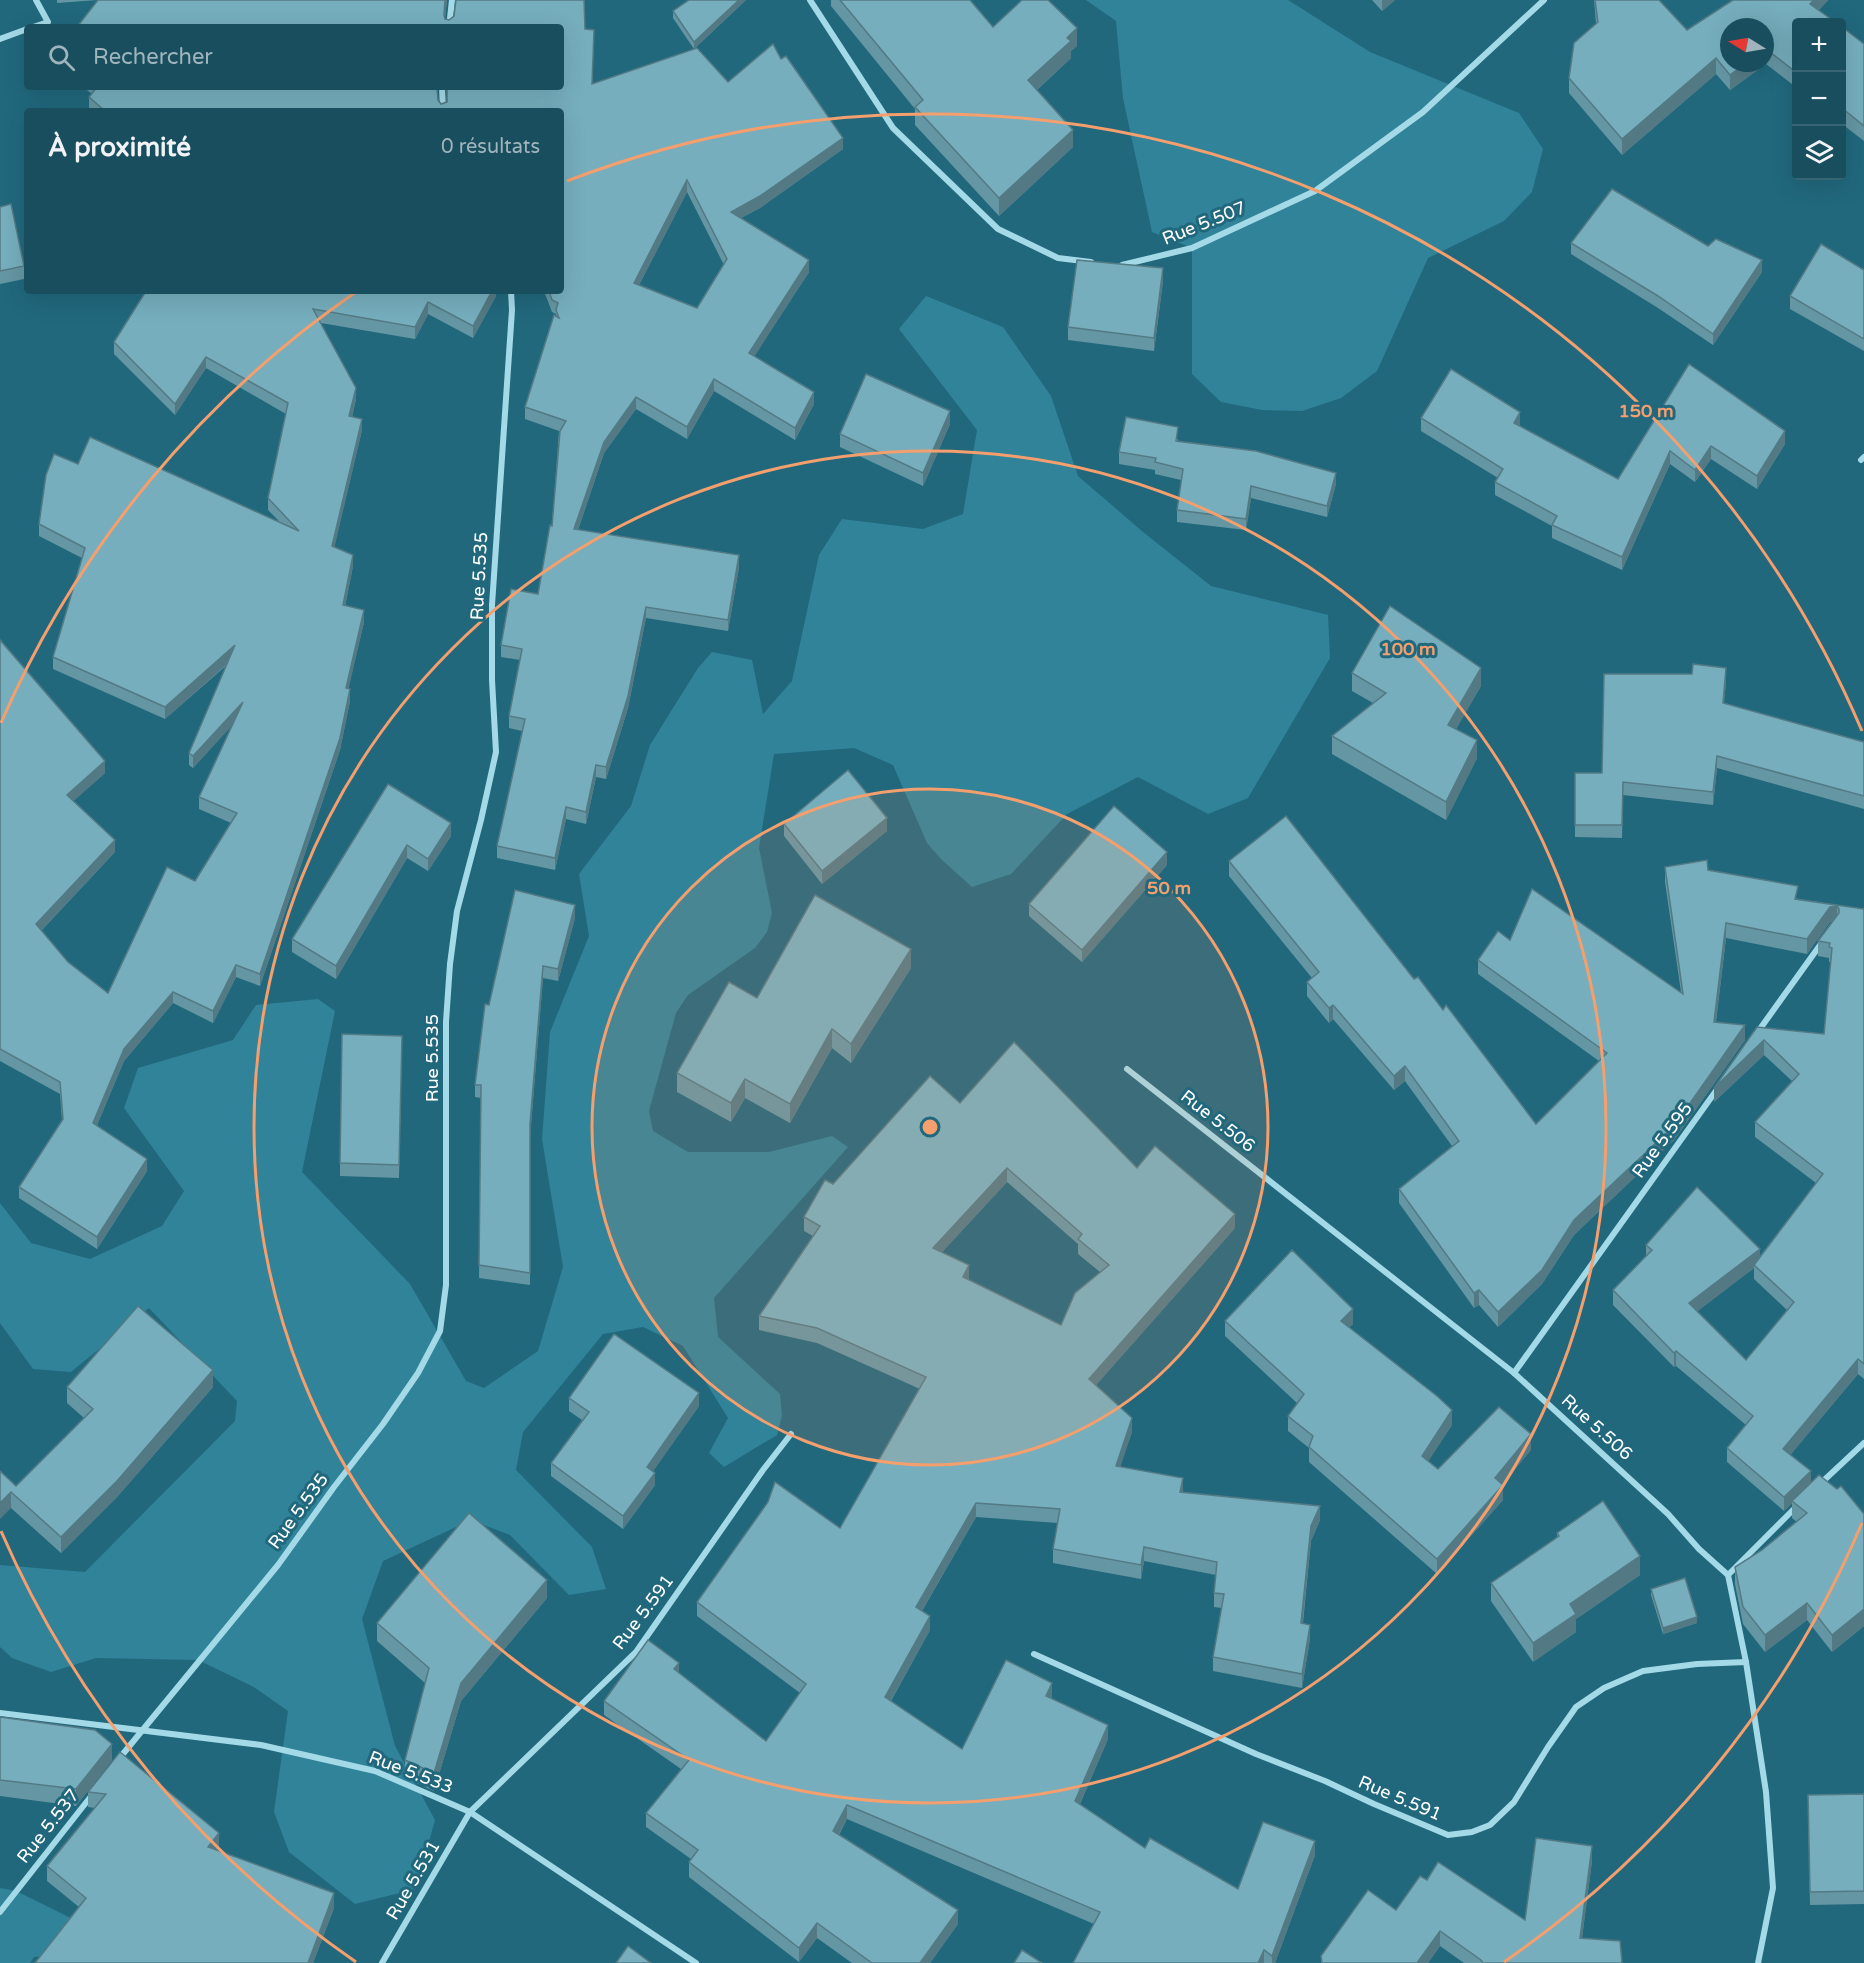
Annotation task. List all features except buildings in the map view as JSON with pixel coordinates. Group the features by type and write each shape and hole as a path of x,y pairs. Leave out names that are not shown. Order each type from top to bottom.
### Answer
{"street":[{"path":"36,0 48,22 42,24"},
{"path":"449,24 452,0"},
{"path":"810,0 893,128 998,229 1058,258 1103,263"},
{"name":"Rue 5.507","path":"1115,264 1126,266 1192,248 1315,191 1423,112 1544,0"},
{"path":"0,39 24,30"},
{"path":"442,90 443,108"},
{"name":"Rue 5.535","path":"142,1730 278,1565 383,1424 418,1373 440,1331 446,1285 446,1022 450,964 457,911 496,752 492,680 492,605 512,310 511,294"},
{"path":"1751,1042 1827,935"},
{"name":"Rue 5.506","path":"1127,1069 1514,1373 1668,1514 1699,1549 1728,1575"},
{"name":"Rue 5.595","path":"1514,1373 1723,1081"},
{"name":"Rue 5.591","path":"470,1812 636,1652 763,1470 791,1434"},
{"path":"1815,1489 1864,1443"},
{"path":"1758,1963 1773,1888 1766,1792 1746,1662 1728,1575 1807,1496"},
{"name":"Rue 5.591","path":"1034,1654 1256,1754 1325,1781 1448,1835 1472,1832 1490,1825 1514,1802 1576,1707 1604,1688 1643,1671 1697,1664 1746,1662"},
{"name":"Rue 5.533","path":"0,1713 261,1745 375,1771 470,1812 696,1963"},
{"path":"114,1766 142,1730"},
{"name":"Rue 5.537","path":"0,1912 99,1785"},
{"name":"Rue 5.531","path":"382,1963 470,1812"}],"shaded area":[{"path":"1086,0 1288,0 1370,52 1519,113 1543,149 1532,192 1504,221 1428,258 1377,371 1341,398 1302,411 1262,410 1221,402 1192,374 1192,248 1152,232 1123,98 1116,21"},
{"path":"926,296 1003,327 1051,396 1078,476 1211,586 1328,615 1330,658 1248,798 1208,814 1138,777 1067,814 1011,874 972,887 927,843 893,765 854,748 774,754 759,848 772,913 767,932 755,948 688,995 676,1013 649,1111 653,1131 688,1152 769,1152 832,1136 848,1147 714,1298 718,1337 780,1394 782,1416 777,1435 724,1467 709,1453 728,1418 683,1346 643,1327 603,1334 523,1432 516,1470 592,1547 606,1589 569,1595 510,1535 471,1520 383,1561 362,1619 395,1746 435,1820 416,1889 355,1904 289,1852 274,1812 288,1711 254,1687 198,1660 96,1658 51,1672 12,1658 0,1647 0,1565 85,1572 235,1421 237,1401 149,1308 71,1372 33,1369 0,1323 0,1203 31,1243 90,1259 162,1226 184,1191 124,1108 138,1068 233,1040 256,1005 318,999 335,1011 302,1172 410,1284 466,1381 484,1388 538,1351 563,1267 542,1139 550,1032 589,936 579,874 631,806 650,745 698,668 712,652 752,660 763,714 792,681 819,555 842,519 923,529 963,514 977,430 899,329"},
{"path":"0,1888 16,1891 91,1928 63,1954 34,1957 30,1963 0,1963"}]}
